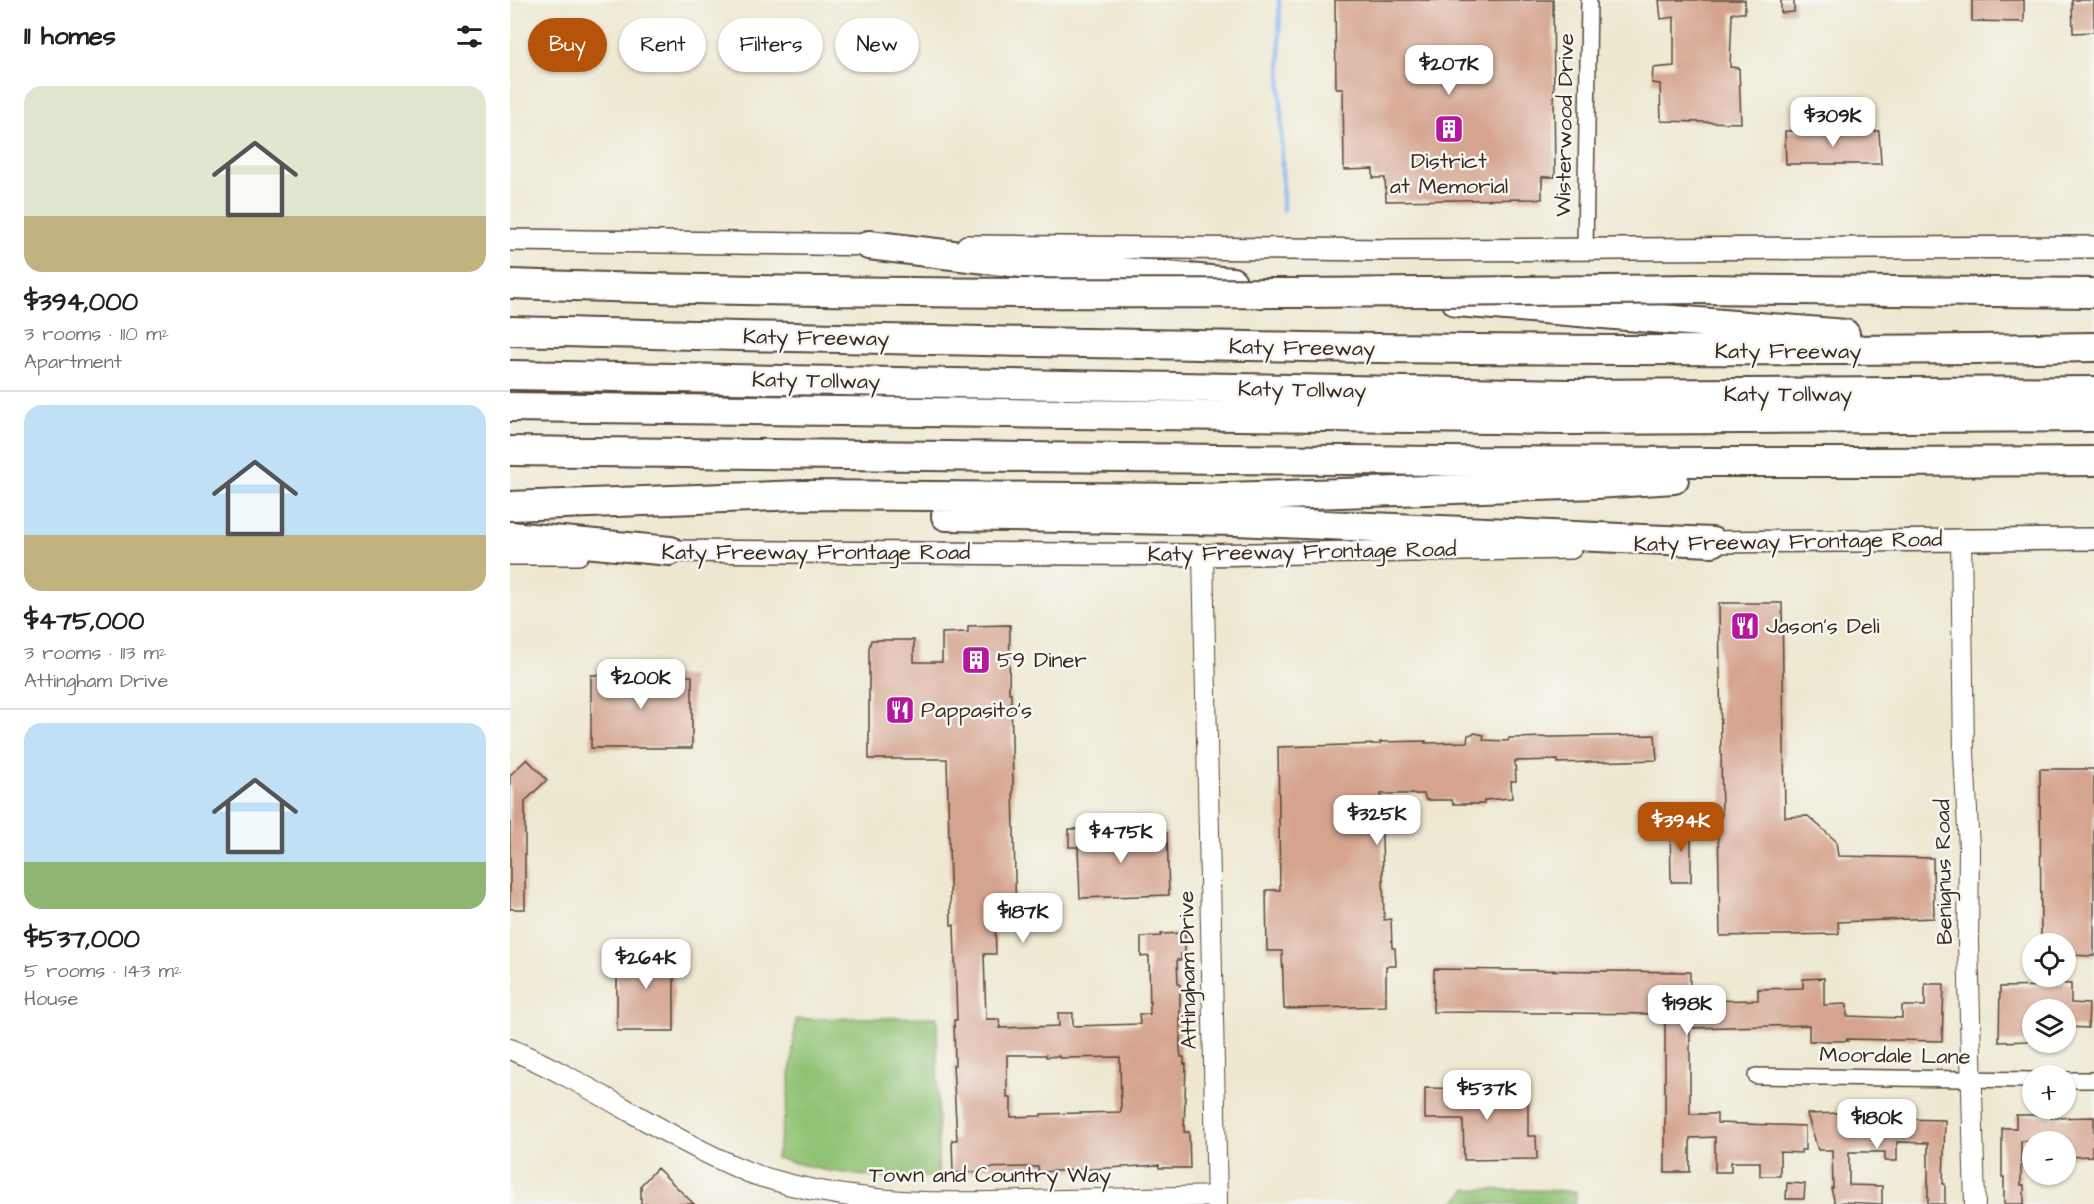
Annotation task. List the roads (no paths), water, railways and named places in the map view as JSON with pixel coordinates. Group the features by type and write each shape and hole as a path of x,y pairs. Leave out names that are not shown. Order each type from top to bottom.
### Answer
{"highway":[{"path":"869,245 1140,274 2014,349"},
{"path":"510,284 869,293 1071,294 1704,289 2094,279"},
{"path":"1704,289 2094,293"},
{"name":"Katy Freeway","path":"510,331 1414,350 1801,351 2094,347"},
{"name":"Katy Tollway","path":"510,375 1569,394 2094,391"},
{"name":"Katy Tollway","path":"510,407 1567,420 2094,417"},
{"path":"510,451 1242,459 1888,463 2094,461"},
{"path":"737,505 802,495 1198,498 1596,484 1888,463"},
{"path":"510,506 737,505 1236,521 1712,542"},
{"path":"510,536 670,551"}],"main road":[{"path":"510,240 1586,250 2094,247"},
{"name":"Katy Freeway Frontage Road","path":"510,554 670,551 1203,555 1551,549 1712,542 2094,539"}],"street":[{"name":"Wisterwood Drive","path":"1586,250 1589,0"},
{"name":"Benignus Road","path":"1961,539 1975,1204"},
{"name":"Attingham Drive","path":"1203,555 1217,1200"},
{"name":"Town and Country Way","path":"510,1049 576,1080 628,1111 750,1173 814,1192 852,1199 906,1204 1217,1200"},
{"name":"Moordale Lane","path":"1756,1076 2022,1080"},
{"path":"2076,1080 2094,1080"}],"waterway":[{"path":"1279,0 1283,210"}],"place":[{"name":"District at Memorial","path":"1449,129"},
{"name":"Jason's Deli","path":"1745,626"},
{"name":"59 Diner","path":"976,660"},
{"name":"Pappasito's","path":"900,710"}]}
